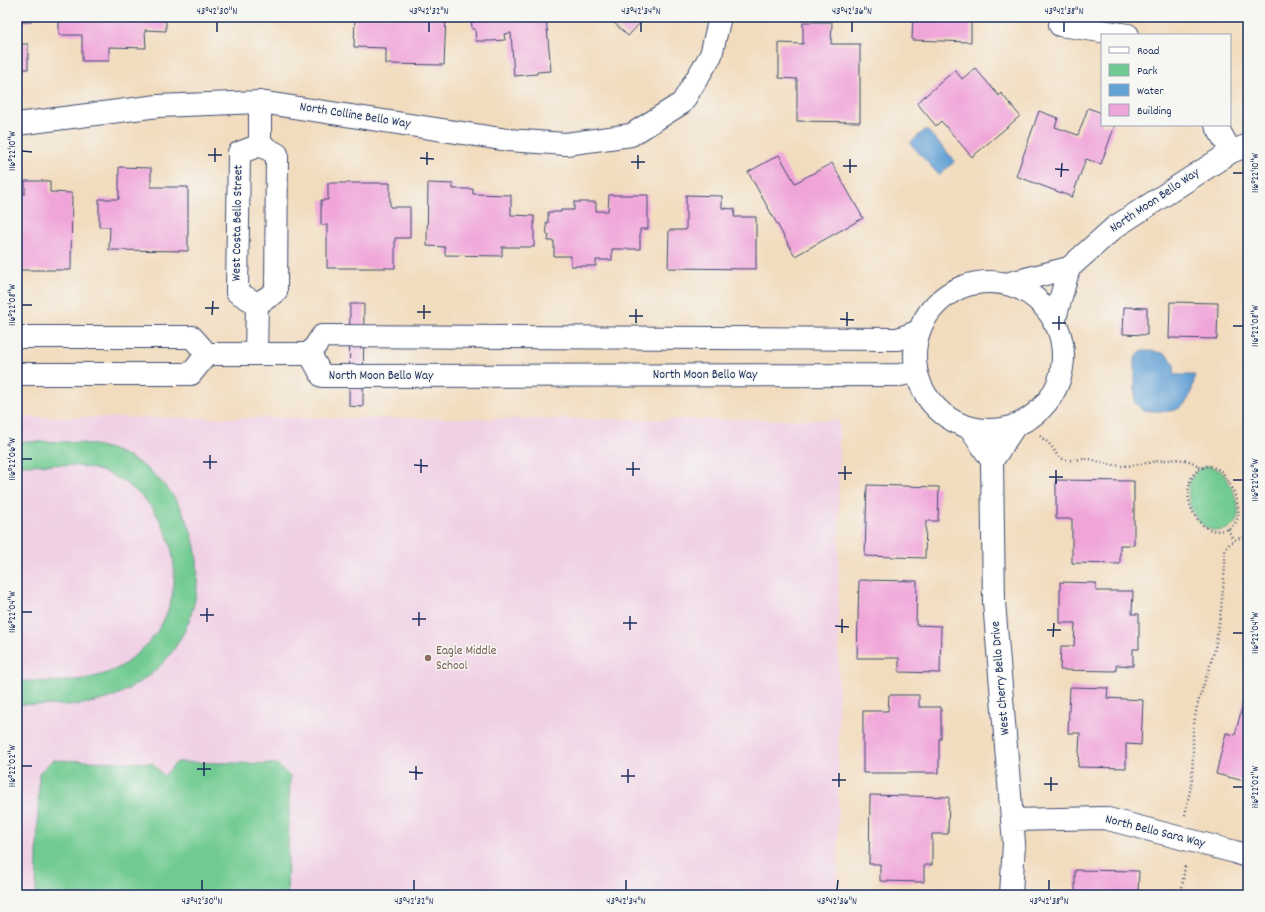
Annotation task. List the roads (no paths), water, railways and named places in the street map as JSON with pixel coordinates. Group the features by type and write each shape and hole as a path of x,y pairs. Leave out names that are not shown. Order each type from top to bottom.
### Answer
{"street":[{"name":"North Colline Bello Way","path":"17,124 158,106 260,102 508,140 566,144 631,135 682,102 710,56 720,17"},
{"path":"1060,25 1121,34"},
{"path":"256,354 256,304 276,292 277,154 260,145 260,102"},
{"path":"1217,126 1239,148"},
{"name":"West Costa Bello Street","path":"256,304 236,292 239,153 260,145"},
{"name":"North Moon Bello Way","path":"1006,284 1069,268 1115,227 1239,148"},
{"path":"1054,322 1069,268"},
{"path":"991,282 1006,284 1021,290 1034,298 1046,309 1054,322 1060,336 1063,352 1062,367 1058,382 1051,396 1041,409 1015,426 1000,430 985,431 957,424 934,407 919,383 916,371 915,346 919,331 926,317 936,305 947,295 961,288 976,283 991,282"},
{"path":"206,354 310,354 322,336 898,339 919,331"},
{"path":"17,336 192,337 206,354"},
{"path":"17,374 191,374 206,354"},
{"name":"North Moon Bello Way","path":"310,354 322,376 900,375 916,371"},
{"path":"971,428 992,461 1015,426"},
{"name":"West Cherry Bello Drive","path":"992,461 994,602 1013,820 1014,843 1011,895"},
{"name":"North Bello Sara Way","path":"1013,820 1104,818 1235,852 1248,857"}],"water":[{"path":"926,129 955,161 939,175 910,143"},
{"path":"1141,351 1160,352 1168,356 1174,365 1174,375 1195,375 1189,397 1185,404 1172,411 1164,411 1142,410 1135,403 1135,358"}],"place":[{"name":"Eagle Middle School","path":"428,658"}]}
